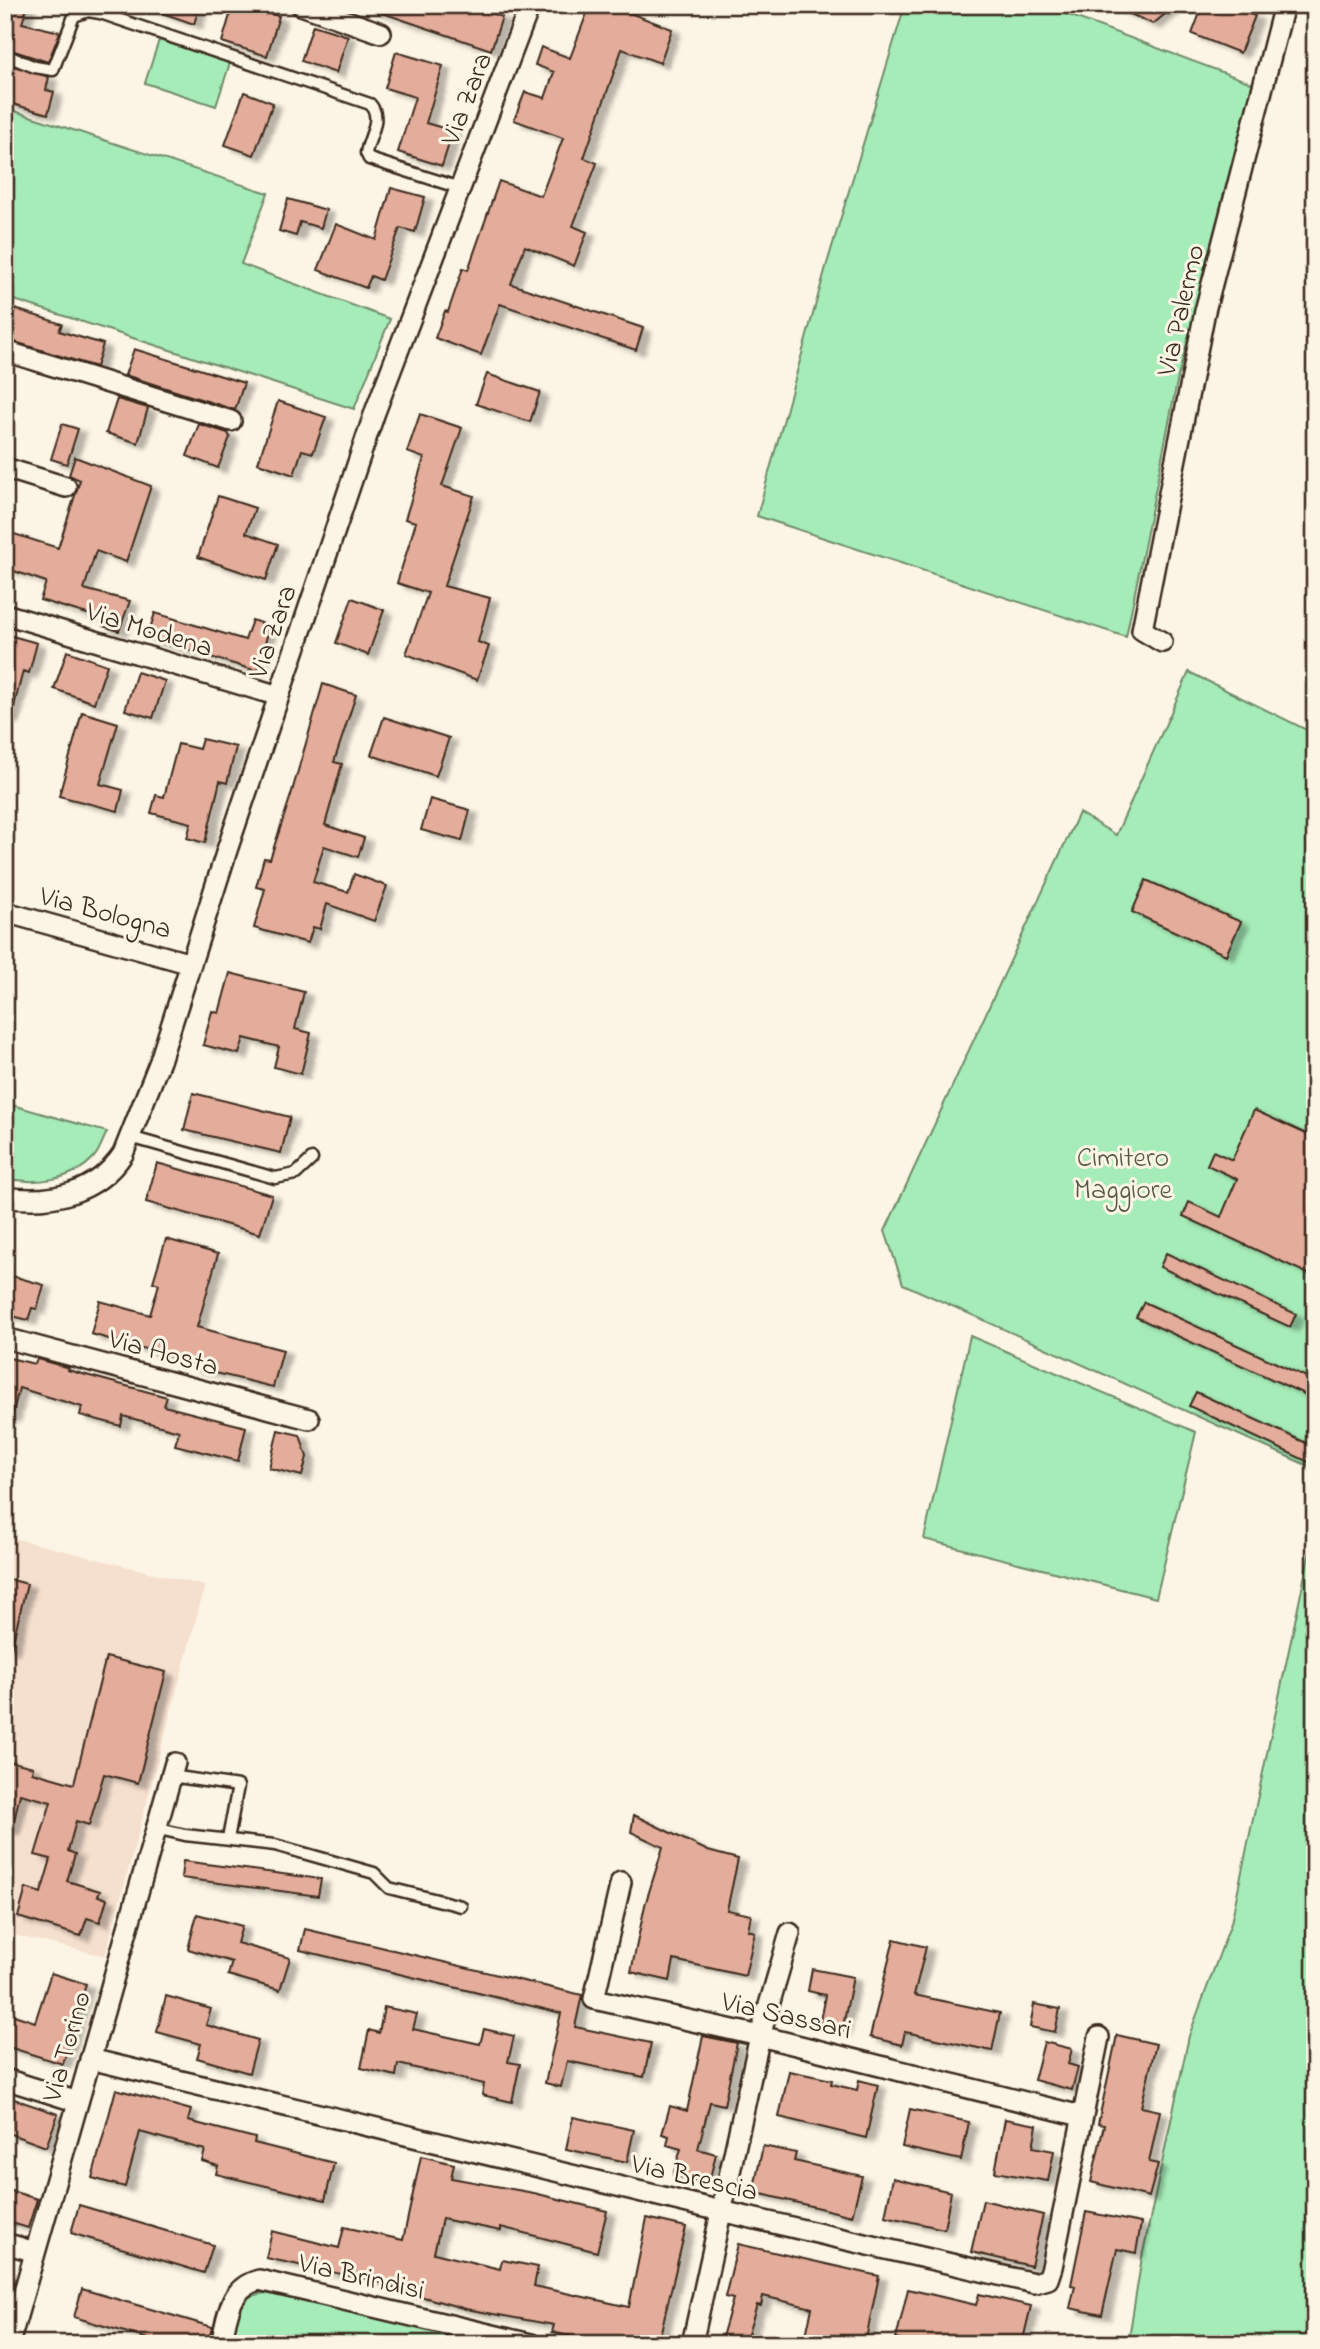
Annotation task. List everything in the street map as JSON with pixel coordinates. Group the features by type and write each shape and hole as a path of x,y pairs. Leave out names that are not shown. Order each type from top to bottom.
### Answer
{"street":[{"path":"301,5 382,33"},
{"name":"Via Zara","path":"5,1197 54,1198 90,1187 116,1165 130,1137 160,1061 375,412 530,5"},
{"name":"Via Palermo","path":"1162,642 1142,630 1205,311 1284,5"},
{"path":"5,351 231,421"},
{"path":"5,467 66,487"},
{"name":"Via Modena","path":"5,614 279,696"},
{"name":"Via Bologna","path":"5,912 191,964"},
{"name":"Via Aosta","path":"5,1338 309,1419"},
{"name":"Via Torino","path":"9,2344 173,1769"},
{"name":"Via Sassari","path":"621,1882 594,1999 761,2036 1081,2116"},
{"path":"692,2344 761,2036 790,1933"},
{"name":"Via Brescia","path":"90,2059 721,2211 1034,2283 1048,2278 1052,2267 1099,2037"},
{"path":"5,2078 78,2102"},
{"path":"5,2243 35,2252"},
{"name":"Via Brindisi","path":"221,2344 233,2295 246,2283 259,2280 531,2344"}],"lane":[{"path":"5,55 35,67 53,70 74,16 88,11 100,13 370,104 376,110 377,119 366,153 369,159 460,188"},
{"path":"130,1137 275,1178 296,1174 312,1159"},
{"path":"173,1769 238,1786 228,1839"},
{"path":"155,1828 275,1844 374,1873 389,1888 461,1906"}],"shaded area":[{"path":"5,1536 205,1586 105,1956 5,1933 5,1901 14,1870 5,1867"}],"green space":[{"path":"905,5 1042,5 1257,85 1178,377 1126,637 757,516 826,267"},
{"path":"159,40 230,63 216,106 145,83"},
{"path":"5,108 268,193 241,264 390,319 354,409 5,297"},
{"name":"Cimitero Maggiore","path":"1189,672 1315,734 1315,1469 903,1284 885,1231 1079,813 1116,835"},
{"path":"5,1103 107,1132 96,1154 85,1165 64,1176 40,1181 5,1178"},
{"path":"970,1336 1196,1432 1156,1598 924,1539"},
{"path":"1315,1527 1315,2344 1128,2344 1142,2257 1189,2036 1231,1923"},
{"path":"265,2293 466,2338 465,2344 231,2344 239,2305 251,2296"}],"building":[{"path":"5,5 28,5 22,23 60,32 48,62 5,48"},
{"path":"148,5 200,5 194,24 148,8"},
{"path":"233,5 279,16 267,56 222,42"},
{"path":"368,5 469,5 502,17 491,50 368,8"},
{"path":"590,5 609,5 672,29 660,63 622,49 584,158 597,163 573,226 587,232 574,266 525,246 511,284 643,328 636,350 500,304 481,355 435,338 445,311 448,312 463,268 468,270 499,181 541,196 563,138 514,120 525,92 545,98 554,72 535,65 541,47 570,58"},
{"path":"1110,5 1176,5 1153,24"},
{"path":"1203,5 1227,5 1255,16 1240,53 1192,34"},
{"path":"313,25 348,36 336,73 301,61"},
{"path":"396,52 443,66 426,123 453,131 442,166 398,152 415,97 385,88"},
{"path":"5,63 49,77 46,90 54,92 48,114 5,102"},
{"path":"244,92 273,103 254,155 225,145"},
{"path":"391,188 425,197 415,232 400,228 381,280 371,276 366,288 318,270 336,224 376,240"},
{"path":"288,199 326,210 321,228 300,222 296,236 279,231"},
{"path":"15,309 62,324 59,331 103,344 96,367 5,339"},
{"path":"134,349 244,383 235,410 125,375"},
{"path":"487,374 540,392 530,422 476,404"},
{"path":"117,399 148,408 138,443 106,433"},
{"path":"278,401 326,417 313,453 302,450 294,475 258,463"},
{"path":"420,414 462,428 442,486 474,496 444,586 490,598 478,642 489,646 477,680 406,654 428,593 397,583 416,522 405,519 424,458 407,452"},
{"path":"62,424 78,429 67,464 51,459"},
{"path":"199,424 228,433 230,437 218,468 187,456"},
{"path":"75,457 151,486 126,562 96,551 84,589 130,601 119,631 103,626 104,619 40,600 46,582 5,568 5,531 58,548 80,480 69,475"},
{"path":"218,496 255,508 246,533 278,544 266,580 198,557"},
{"path":"352,598 384,610 368,655 336,643"},
{"path":"155,613 245,640 252,620 270,626 257,671 147,638"},
{"path":"5,634 37,643 29,673 23,671 11,718 5,718"},
{"path":"67,651 107,665 94,703 54,689"},
{"path":"137,672 165,681 153,718 125,710"},
{"path":"323,684 356,695 334,762 342,764 325,825 364,838 358,857 324,846 313,882 348,892 354,874 387,886 374,921 327,904 320,929 313,927 308,943 254,928 265,889 256,887 264,858 270,859"},
{"path":"82,712 118,723 100,784 123,790 118,811 59,796"},
{"path":"384,717 449,738 436,776 371,755"},
{"path":"202,739 236,747 227,783 220,781 205,843 187,838 191,823 151,813 156,795 164,797 178,744 199,749"},
{"path":"430,799 470,810 462,841 421,830"},
{"path":"1146,880 1241,922 1226,955 1132,912"},
{"path":"230,973 304,992 295,1029 311,1033 301,1074 274,1067 279,1047 244,1038 239,1054 203,1045 212,1011 219,1013"},
{"path":"193,1093 290,1117 281,1153 184,1130"},
{"path":"1254,1110 1315,1138 1315,1277 1183,1216 1189,1202 1221,1217 1237,1179 1207,1165 1213,1151 1232,1160"},
{"path":"157,1163 272,1195 260,1234 146,1202"},
{"path":"166,1239 218,1254 197,1327 283,1350 273,1387 191,1367 193,1362 91,1334 100,1301 150,1315 159,1284 153,1282"},
{"path":"1166,1253 1296,1314 1290,1327 1160,1267"},
{"path":"5,1274 44,1285 37,1309 32,1308 28,1320 5,1314"},
{"path":"1144,1302 1315,1381 1315,1399 1136,1317"},
{"path":"5,1357 35,1364 37,1359 69,1368 68,1370 167,1397 164,1406 246,1427 238,1461 175,1445 179,1431 123,1416 121,1426 80,1415 82,1407 19,1388 12,1417 5,1416"},
{"path":"1196,1392 1315,1447 1315,1465 1189,1406"},
{"path":"278,1430 300,1435 307,1457 302,1476 269,1468"},
{"path":"5,1578 27,1584 11,1649 5,1648"},
{"path":"106,1657 166,1672 138,1783 104,1774 89,1825 76,1821 68,1851 75,1854 67,1881 100,1891 98,1896 107,1899 100,1922 87,1918 81,1936 18,1917 26,1888 41,1893 51,1859 35,1855 51,1802 20,1794 12,1830 5,1829 5,1760 33,1767 32,1772 74,1784"},
{"path":"634,1815 708,1851 738,1859 727,1910 751,1915 748,1930 755,1932 745,1976 674,1960 670,1981 631,1972 645,1905 663,1847 631,1832"},
{"path":"183,1861 321,1879 318,1896 181,1878"},
{"path":"197,1914 242,1926 237,1943 290,1958 280,1990 228,1975 232,1962 188,1949"},
{"path":"305,1929 582,1995 575,2027 651,2043 644,2077 567,2061 561,2087 545,2083 561,2013 300,1950"},
{"path":"894,1939 926,1947 914,1995 1000,2013 992,2051 905,2032 902,2045 870,2037"},
{"path":"812,1969 853,1977 842,2031 819,2026 825,1995 808,1991"},
{"path":"51,1973 86,1984 63,2064 5,2046 5,2012 35,2022"},
{"path":"166,1996 211,2009 206,2025 258,2040 249,2073 197,2058 201,2044 157,2032"},
{"path":"1034,2004 1060,2009 1055,2032 1030,2027"},
{"path":"384,2007 417,2014 413,2029 480,2044 484,2029 514,2036 508,2062 520,2064 512,2102 482,2095 484,2084 398,2064 396,2076 361,2068 369,2030 379,2033"},
{"path":"1117,2035 1156,2044 1141,2107 1160,2111 1149,2162 1158,2164 1149,2197 1091,2182 1104,2125 1098,2124"},
{"path":"703,2036 737,2043 724,2105 710,2102 698,2149 716,2154 710,2178 700,2182 673,2175 681,2149 667,2145 669,2136 662,2134 670,2106 687,2111"},
{"path":"1044,2042 1072,2049 1068,2064 1078,2067 1072,2090 1034,2080"},
{"path":"789,2071 832,2080 831,2084 857,2090 859,2080 878,2085 866,2138 779,2117"},
{"path":"116,2089 191,2110 188,2121 255,2138 254,2143 334,2163 325,2200 216,2174 218,2166 202,2161 205,2150 140,2132 125,2187 92,2178"},
{"path":"5,2096 58,2114 46,2147 5,2132"},
{"path":"910,2109 969,2122 961,2160 902,2147"},
{"path":"573,2117 634,2130 627,2162 566,2149"},
{"path":"1005,2119 1037,2125 1033,2147 1054,2151 1048,2181 995,2172"},
{"path":"763,2146 796,2153 794,2161 862,2176 852,2216 753,2192"},
{"path":"421,2156 454,2164 451,2178 534,2193 607,2211 597,2252 501,2227 501,2231 442,2219 434,2253 500,2269 502,2260 538,2267 534,2286 629,2307 647,2218 686,2227 658,2344 603,2344 552,2332 554,2325 466,2309 388,2287 388,2284 266,2258 272,2231 339,2248 344,2227 403,2240"},
{"path":"893,2178 951,2192 944,2229 885,2216"},
{"path":"5,2189 37,2199 28,2228 5,2221"},
{"path":"983,2200 1043,2215 1031,2266 971,2252"},
{"path":"79,2205 213,2245 204,2273 71,2233"},
{"path":"1086,2212 1141,2223 1136,2253 1117,2249 1102,2315 1070,2308 1075,2286 1071,2285"},
{"path":"738,2244 879,2276 865,2344 804,2344 812,2308 763,2296 761,2306 757,2305 745,2344 720,2344 733,2299 725,2297"},
{"path":"82,2289 212,2327 208,2344 165,2344 74,2317"},
{"path":"908,2289 976,2305 979,2294 1031,2306 1022,2344 917,2344 896,2339"}]}
